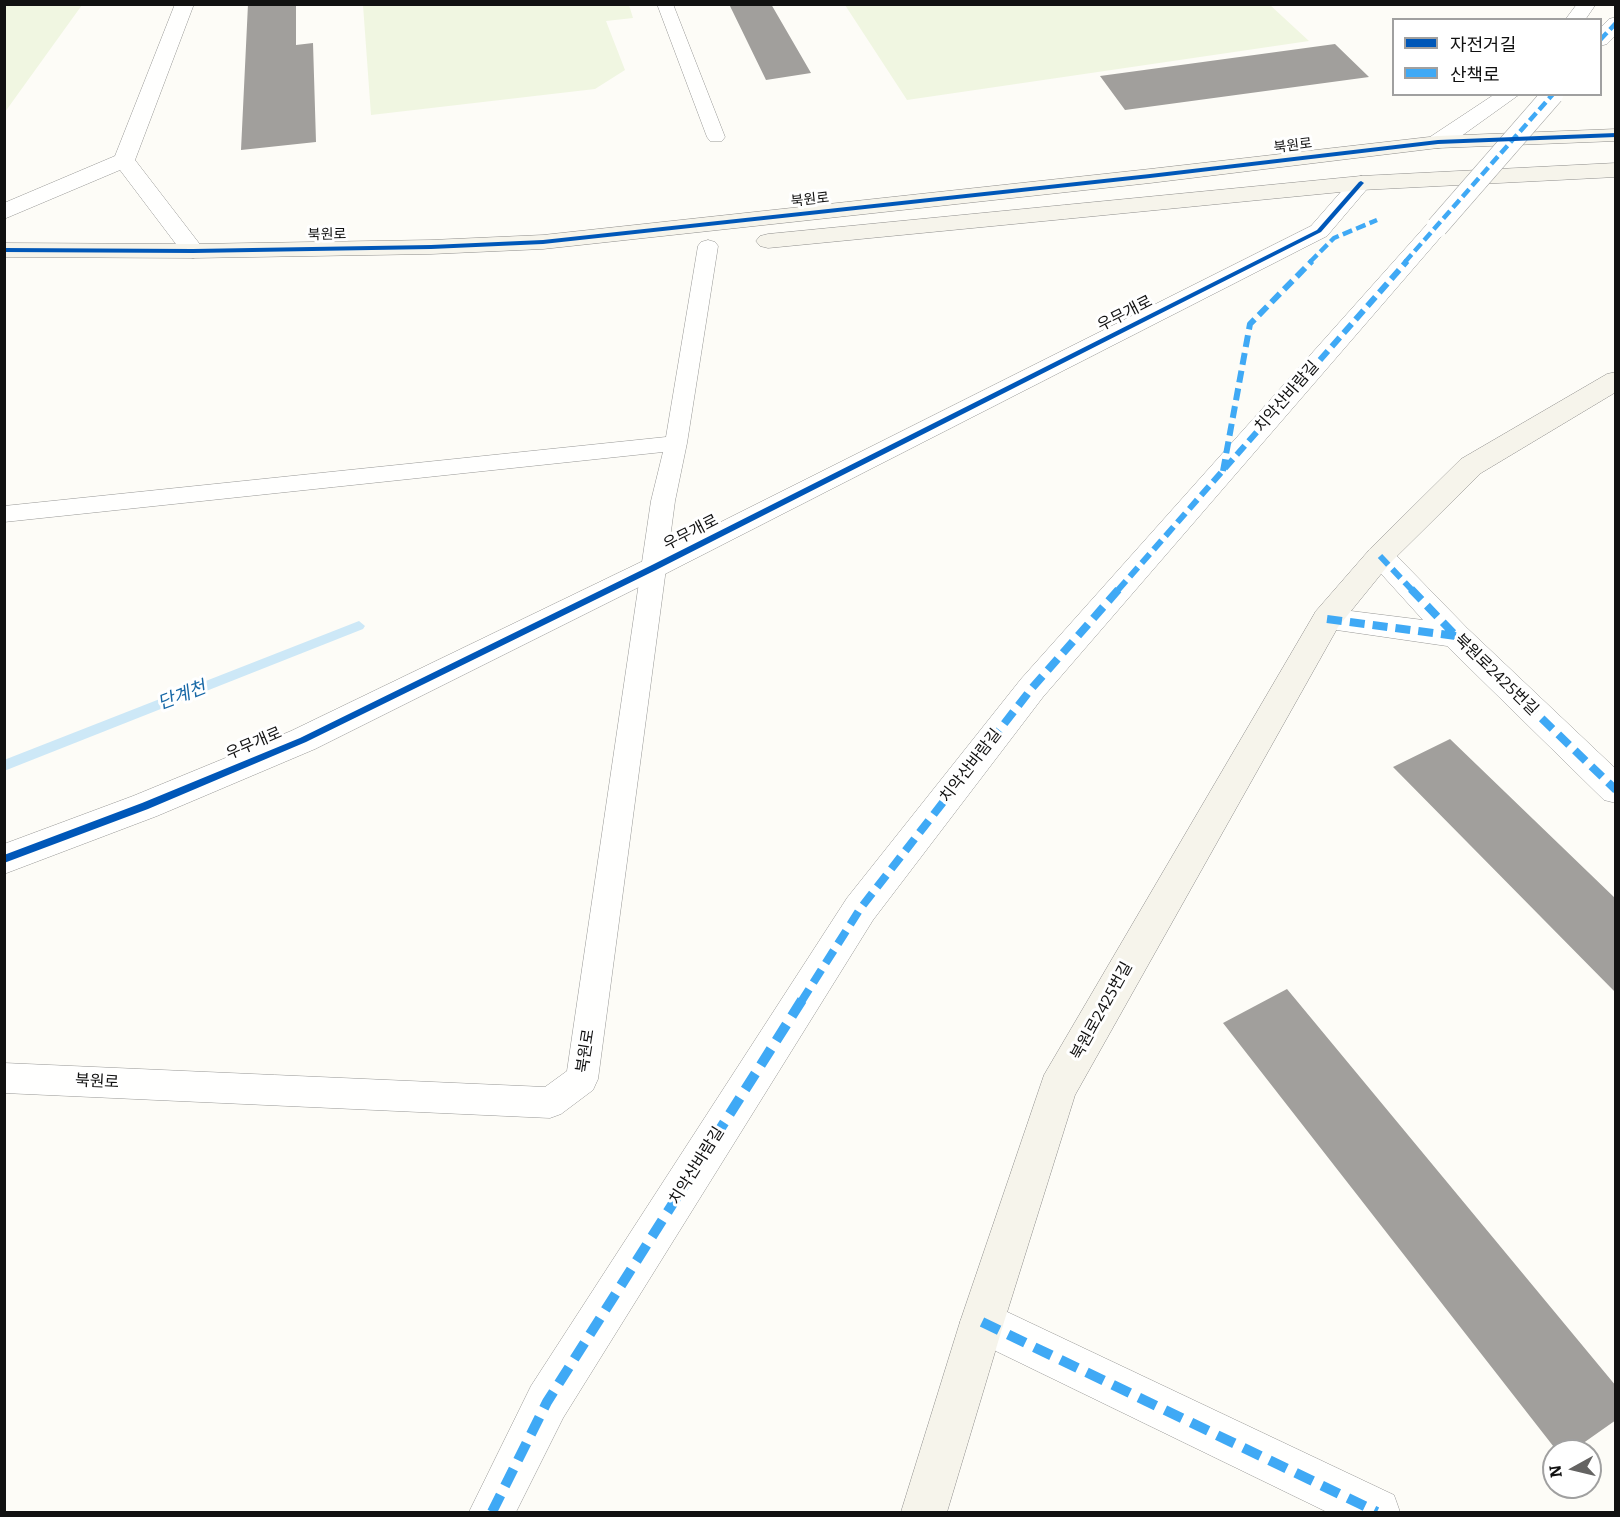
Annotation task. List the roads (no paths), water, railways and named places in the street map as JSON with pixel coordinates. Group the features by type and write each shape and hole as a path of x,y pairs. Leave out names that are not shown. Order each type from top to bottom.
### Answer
{"street":[{"path":"4,212 124,160 185,4"},
{"path":"1576,18 1587,4"},
{"path":"1602,38 1616,23"},
{"path":"1438,142 1507,96"},
{"name":"치악산바람길","path":"492,1512 547,1402 860,909 1032,688 1550,96"},
{"name":"북원로","path":"4,250 193,251 431,247 543,242 1138,178 1438,142 1611,133"},
{"path":"124,160 193,251"},
{"name":"북원로","path":"4,267 464,262 728,244 1361,183 1608,172"},
{"name":"우무개로","path":"4,860 145,806 303,740 653,568 1319,231 1361,183"},
{"name":"북원로2425번길","path":"924,1512 982,1322 1058,1088 1327,619 1380,556 1471,466 1616,380"},
{"name":"북원로2425번길","path":"1380,556 1456,636 1616,790"},
{"path":"1327,619 1456,636"},
{"path":"982,1322 1377,1512"}],"lane":[{"path":"665,4 716,137"},
{"name":"북원로","path":"4,1078 550,1103 582,1079 663,501 728,244"},
{"path":"4,514 676,443"}],"waterway":[{"name":"단계천","path":"4,766 359,626"}]}
